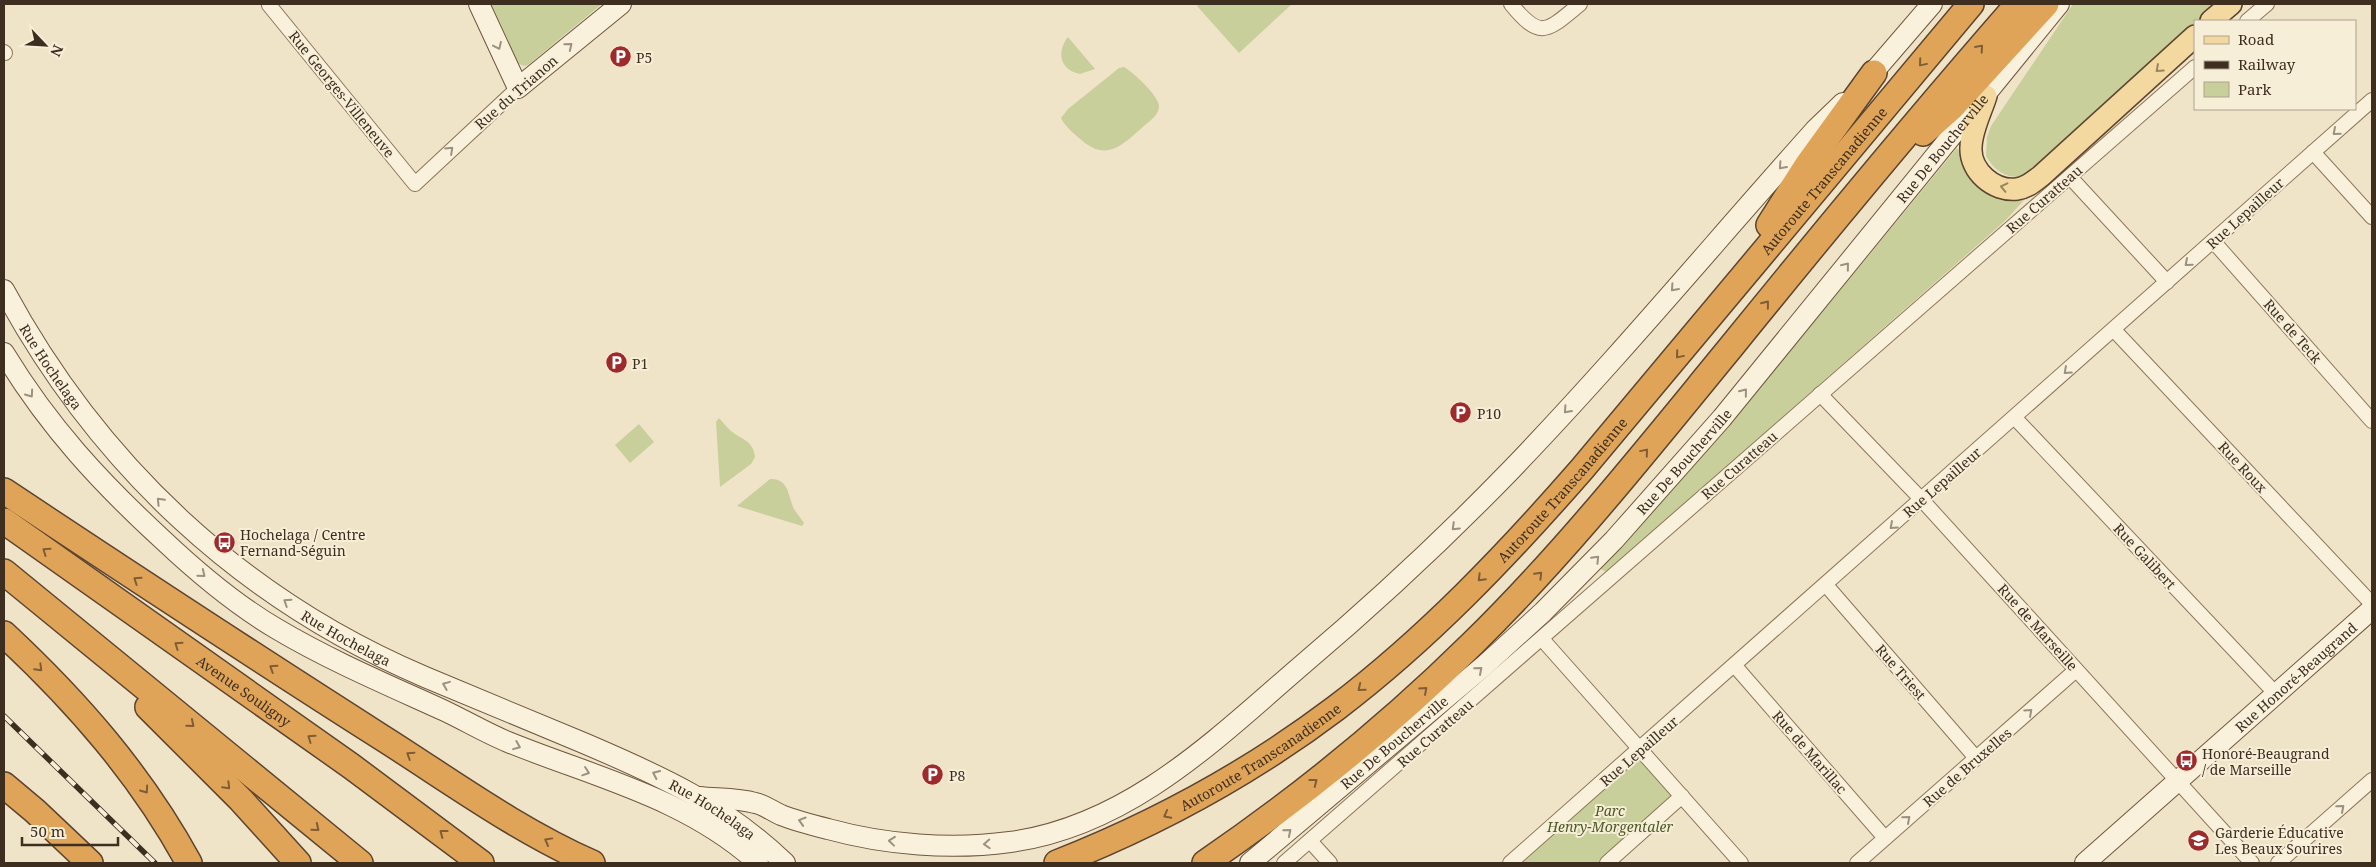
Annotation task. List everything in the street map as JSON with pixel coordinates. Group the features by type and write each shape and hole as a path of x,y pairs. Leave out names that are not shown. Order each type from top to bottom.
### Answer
{"highway":[{"name":"Autoroute Transcanadienne","path":"1056,863 1143,827 1216,788 1294,738 1368,683 1429,629 1522,536 1582,469 1971,4"},
{"path":"1205,863 1275,814 1388,723 1481,636 1546,568 1612,491 1846,205 2018,4"},
{"path":"1846,205 1951,108 2046,4"},
{"path":"1710,318 1808,164 1874,73"},
{"path":"4,492 149,588 486,804 538,835 592,863"},
{"name":"Avenue Souligny","path":"4,521 351,766 481,863"},
{"path":"4,572 360,863"},
{"path":"4,579 141,700 241,800 298,863"},
{"path":"4,634 68,696 123,760 159,811 189,863"},
{"path":"4,785 35,811 90,863"}],"main road":[{"path":"479,4 518,88"},
{"name":"Rue du Trianon","path":"518,88 621,4"},
{"path":"699,797 753,802 780,814 831,830 879,840 941,844 999,843 1032,838 1084,822 1145,792 1172,774 1355,620 1472,509 1562,415 1815,130 1874,73 1932,4"},
{"name":"Rue De Boucherville","path":"1250,863 1485,665 1543,612 1614,540 1705,438 1986,96 2059,4"},
{"path":"2212,20 2230,4"},
{"path":"1986,96 1971,146 1972,159 1979,172 1993,184 2008,189 2022,188 2041,176 2194,37"},
{"name":"Rue Hochelaga","path":"4,290 26,332 54,375 98,433 162,503 239,568 294,607 385,659 643,768 699,797 751,847"},
{"name":"Rue Hochelaga","path":"4,352 60,435 100,479 185,560 239,604 275,628 366,676 504,740 661,800 785,863"},
{"name":"Rue Honoré-Beaugrand","path":"2085,863 2372,609"},
{"path":"751,847 760,821 780,814"}],"street":[{"name":"Rue Georges-Villeneuve","path":"270,4 415,184"},
{"path":"1511,4 1524,20 1538,28 1546,28 1555,24 1580,4"},
{"path":"2248,20 2267,4"},
{"name":"Rue Curatteau","path":"1284,863 2194,68"},
{"name":"Rue du Trianon","path":"415,184 518,88"},
{"name":"Rue Lepailleur","path":"1514,862 2372,100"},
{"path":"2313,152 2372,217"},
{"path":"2070,176 2167,282"},
{"name":"Rue de Teck","path":"2214,241 2372,421"},
{"name":"Rue Roux","path":"2114,330 2372,604"},
{"name":"Rue de Marseille","path":"1820,394 1922,500 2252,863"},
{"name":"Rue Galibert","path":"2015,418 2276,694"},
{"name":"Rue Triest","path":"1826,585 1976,758"},
{"path":"1542,639 1742,863"},
{"name":"Rue de Marillac","path":"1735,666 1886,838"},
{"name":"Rue de Bruxelles","path":"1857,863 2076,670"},
{"path":"2278,863 2372,780"},
{"path":"1607,863 1682,796"},
{"path":"1310,841 1330,863"}],"green space":[{"path":"487,4 602,4 528,65 524,66 517,63"},
{"path":"1199,4 1292,4 1239,53 1197,6"},
{"path":"2073,4 2218,4 2200,20 2194,20 2194,26 2030,176 2016,177 2004,174 1990,162 1986,156 1987,137 1991,126"},
{"path":"1068,37 1095,69 1080,74 1068,69 1062,60 1061,54"},
{"path":"1124,67 1139,78 1155,96 1159,109 1151,120 1128,140 1113,149 1097,149 1076,136 1061,118 1068,109 1119,68"},
{"path":"1957,148 1999,196 2025,199 2006,220 1635,547 1606,572 1599,568 1737,414"},
{"path":"719,418 731,431 752,447 755,457 751,464 720,487 716,422"},
{"path":"639,424 654,442 630,463 615,445"},
{"path":"770,479 781,481 787,489 794,509 804,523 802,526 737,506"},
{"name":"Parc Henry-Morgentaler","path":"1640,750 1682,796 1607,863 1518,863"}],"railway":[{"path":"4,716 155,863"}],"place":[{"name":"P5","path":"620,57"},
{"name":"P1","path":"616,363"},
{"name":"P10","path":"1461,413"},
{"name":"Hochelaga / Centre Fernand-Séguin","path":"224,542"},
{"name":"Honoré-Beaugrand / de Marseille","path":"2186,761"},
{"name":"P8","path":"933,775"},
{"name":"Garderie Éducative Les Beaux Sourires","path":"2199,840"}]}
